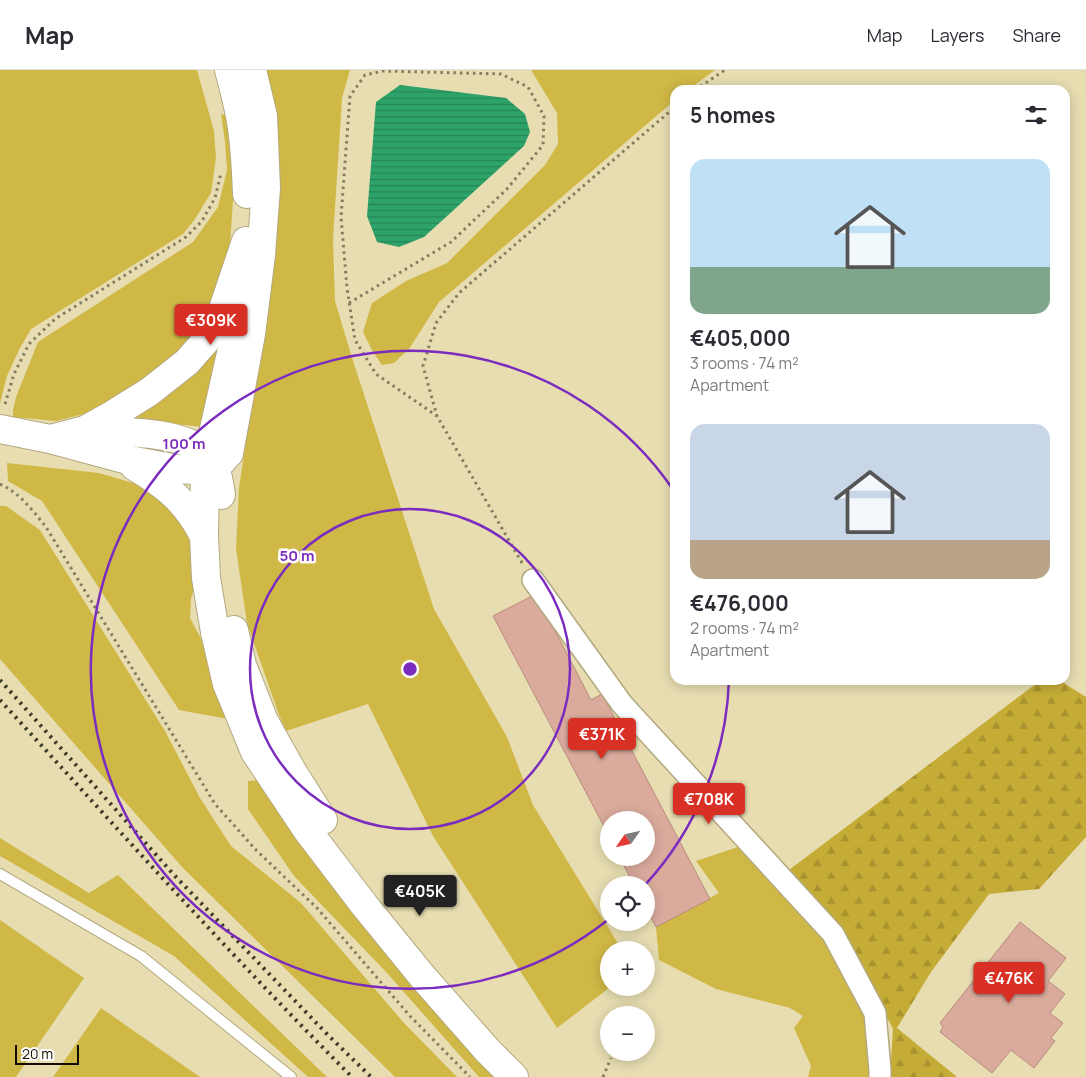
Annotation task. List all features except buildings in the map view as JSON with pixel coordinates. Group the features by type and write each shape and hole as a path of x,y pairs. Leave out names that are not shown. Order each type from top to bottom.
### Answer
{"main road":[{"path":"229,70 251,115 266,188 251,334 214,461 221,495 222,543 227,598 242,665 264,721 292,771 324,821 382,904 490,1036 531,1077"},
{"path":"252,70 251,115 246,164 248,215 246,241 234,340 204,536 206,578 215,632 227,684 255,752 307,830 422,976 480,1042 514,1077"},
{"path":"50,439 85,430 112,416 149,392 187,362 209,336 224,309 246,241"},
{"path":"2,417 50,439 124,459 194,470 214,461"},
{"path":"85,430 153,434 179,439 198,447 214,461"},
{"path":"124,459 157,480 174,494 189,510 204,536"}],"street":[{"path":"533,580 622,704 833,934 876,1013 880,1077"}],"lane":[{"path":"0,874 141,956 290,1077"}],"path":[{"path":"702,85 725,70"},
{"path":"349,303 451,242 507,189 543,145 544,116 528,87 501,74 383,72 365,75 350,96 341,217 349,303 355,340 376,374 437,416"},
{"path":"533,580 437,416 423,366 436,323 460,293 670,111"},
{"path":"2,417 14,374 29,344 54,318 186,237 202,220 215,198 222,168"},
{"path":"0,484 22,499 46,527 215,804 256,850 317,908 410,1016 470,1077"},
{"path":"603,1077 611,1061"}],"shaded area":[{"path":"0,70 197,70 214,131 216,158 211,193 183,234 31,329 7,376 0,403"},
{"path":"265,70 350,70 342,98 333,239 335,301 354,364 434,609 507,737 533,805 600,914 600,931 610,931 616,941 600,941 600,995 557,1028 433,836 368,704 286,731 247,623 236,549 239,488 277,234 277,145 272,116 277,116"},
{"path":"531,70 715,70 695,85 670,85 670,104 439,302 409,349 394,363 382,365 363,332 372,303 406,281 447,263 545,165 558,144 557,113"},
{"path":"400,85 506,98 525,114 530,132 524,146 424,237 399,247 377,242 367,216 376,102"},
{"path":"221,114 225,115 235,172 229,259 214,308 190,345 161,373 96,411 56,421 13,417 16,397 38,342 193,242 218,207 227,170"},
{"path":"234,310 204,427 117,418"},
{"path":"7,463 99,473 147,487 172,508 192,540 196,581 191,599 190,618 207,650 228,719 179,710 42,501 8,481"},
{"path":"0,506 6,506 40,530 165,731 200,798 231,846 301,903 404,1023 457,1077 395,1077 183,868 0,659"},
{"path":"263,780 499,1077 479,1077 387,973 294,876 248,809 248,781"},
{"path":"0,838 89,893 118,875 327,1077 308,1077 174,956 0,856"},
{"path":"744,845 817,928 865,1012 870,1056 869,1077 808,1077 811,1066 794,1028 803,1016 790,1008 716,989 659,960 656,927 719,893 696,861"},
{"path":"0,920 84,978 16,1077 0,1077"},
{"path":"101,1008 200,1077 53,1077"}],"green space":[{"path":"1034,685 1067,685 1086,697 1086,837 1039,889 989,894 931,972 897,1028 957,1077 890,1077 893,1029 849,946 802,883 789,870"}],"railway":[{"path":"0,680 175,876 371,1077"},
{"path":"0,700 218,938 352,1077"}]}
